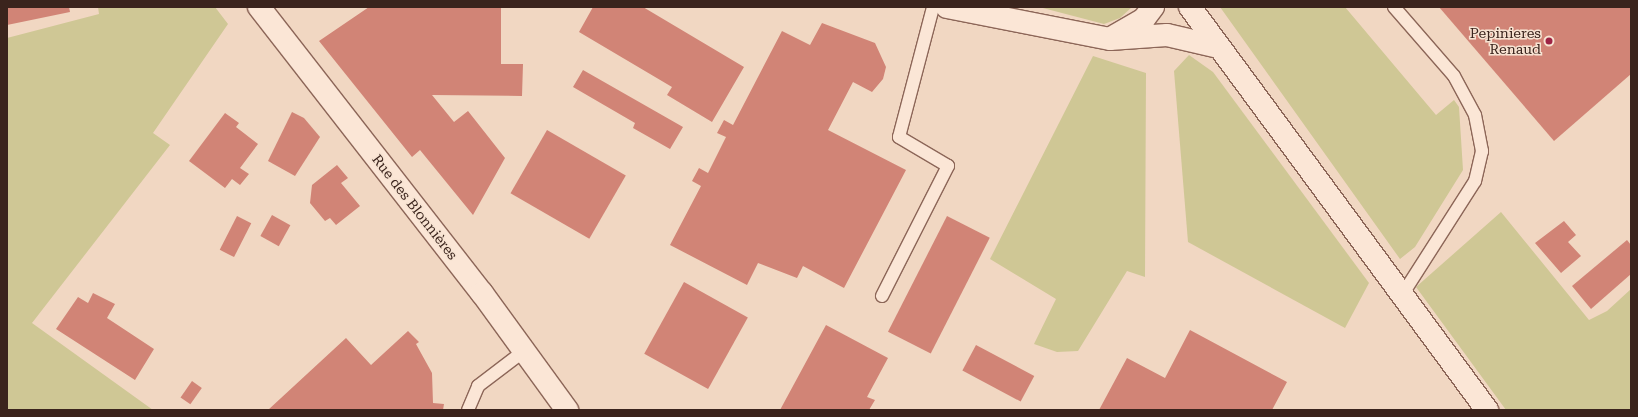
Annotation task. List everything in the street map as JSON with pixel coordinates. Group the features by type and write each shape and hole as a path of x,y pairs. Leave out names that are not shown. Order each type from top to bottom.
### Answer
{"street":[{"name":"Rue des Blonnières","path":"259,7 524,351 567,410"},
{"path":"1110,39 1144,19 1153,7"},
{"path":"1190,7 1486,410"},
{"path":"958,8 1110,39 1167,35 1218,46"}],"lane":[{"path":"882,296 948,166 899,137 932,7"},
{"path":"1394,7 1454,76 1475,115 1482,151 1474,181 1402,295"},
{"path":"468,410 478,386 524,351"}],"shaded area":[{"path":"98,7 215,7 228,24 153,133 170,145 32,323 153,410 7,410 7,38 99,14"},
{"path":"1039,7 1132,7 1120,18 1104,24"},
{"path":"1220,7 1345,7 1436,115 1454,100 1459,107 1463,170 1415,247 1400,259"},
{"path":"1189,55 1213,72 1369,283 1345,328 1188,242 1174,71"},
{"path":"1093,56 1146,73 1145,277 1127,271 1078,351 1057,352 1034,344 1056,299 990,259"},
{"path":"1501,212 1589,320 1607,311 1631,289 1631,410 1506,410 1416,287"}],"building":[{"path":"7,7 69,7 70,12 7,25"},
{"path":"369,7 501,7 501,64 523,64 522,96 432,95 454,122 468,111 505,158 473,215 420,150 412,157 319,41"},
{"path":"593,7 643,7 744,67 712,122 667,95 672,87 579,32"},
{"name":"Pepinieres Renaud","path":"1439,7 1631,7 1631,74 1554,141"},
{"path":"822,23 875,43 886,67 883,79 872,92 853,82 828,130 906,170 844,288 803,266 797,278 758,263 747,285 670,245 701,186 692,181 699,168 708,173 726,137 717,133 724,120 733,125 782,31 810,45"},
{"path":"583,70 683,127 670,149 633,128 635,123 573,87"},
{"path":"292,112 304,118 320,137 295,176 268,161"},
{"path":"225,113 239,123 236,127 258,144 240,168 249,174 240,185 232,179 225,188 189,161"},
{"path":"547,130 626,176 589,239 510,193"},
{"path":"337,165 348,178 341,183 360,206 336,225 330,218 325,221 310,203 312,185"},
{"path":"272,215 290,225 279,246 260,236"},
{"path":"237,216 251,223 234,257 220,250"},
{"path":"947,216 990,238 931,354 888,332"},
{"path":"1564,221 1576,235 1568,242 1581,256 1561,273 1535,243"},
{"path":"1627,240 1631,245 1631,274 1591,309 1572,286"},
{"path":"684,282 748,317 708,389 644,354"},
{"path":"93,293 115,304 107,318 154,349 135,380 56,329 78,297 88,303"},
{"path":"826,325 888,358 867,397 875,400 869,410 780,410"},
{"path":"1190,330 1287,382 1272,410 1099,410 1127,358 1165,378"},
{"path":"408,331 419,342 416,344 432,373 433,403 444,404 443,410 268,410 346,338 371,365"},
{"path":"976,345 1034,376 1021,402 962,371"},
{"path":"192,381 202,388 190,404 181,397"}],"place":[{"name":"Pepinieres Renaud","path":"1549,41"}]}
